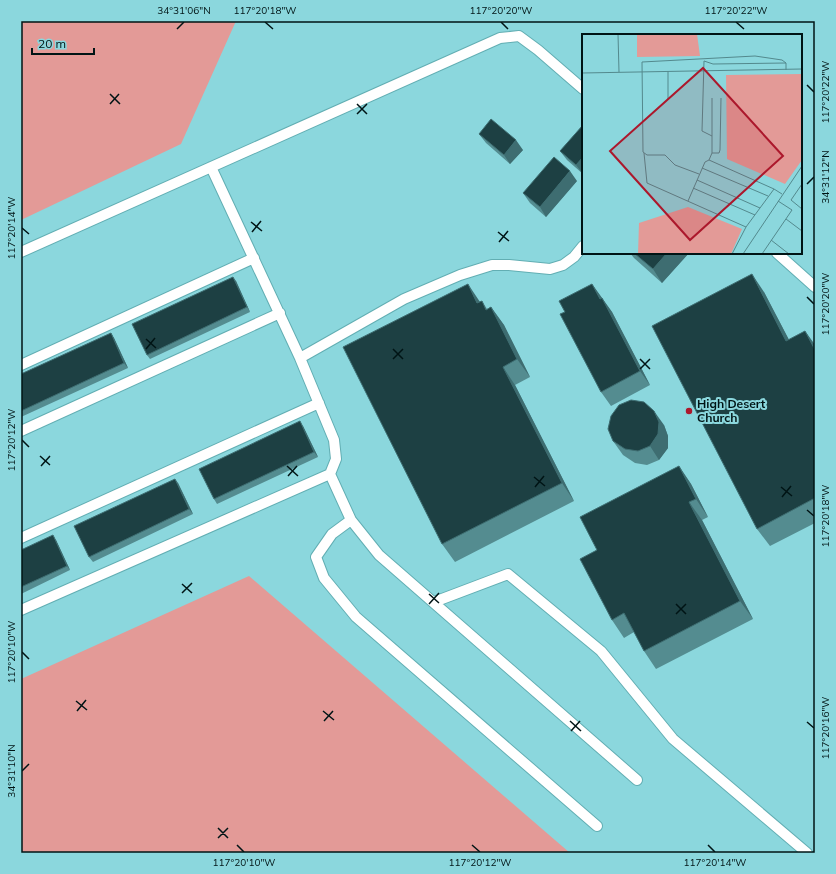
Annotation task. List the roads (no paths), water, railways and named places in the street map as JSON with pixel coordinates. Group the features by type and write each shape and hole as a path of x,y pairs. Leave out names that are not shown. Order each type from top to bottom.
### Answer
{"lane":[{"path":"21,252 500,38 519,36 538,50 582,89"},
{"path":"21,610 330,474 336,459 334,440 280,313 211,167"},
{"path":"300,358 404,299 460,275 492,265 550,269 563,265 574,257 582,247"},
{"path":"778,254 815,287"},
{"path":"21,365 254,258"},
{"path":"21,431 280,313"},
{"path":"21,538 319,403"},
{"path":"330,474 351,520 380,554 637,780"},
{"path":"351,520 332,534 316,557 324,578 356,617 597,826"},
{"path":"434,602 508,574 601,651 673,739 807,853"}],"place":[{"name":"High Desert Church","path":"689,411"}]}
